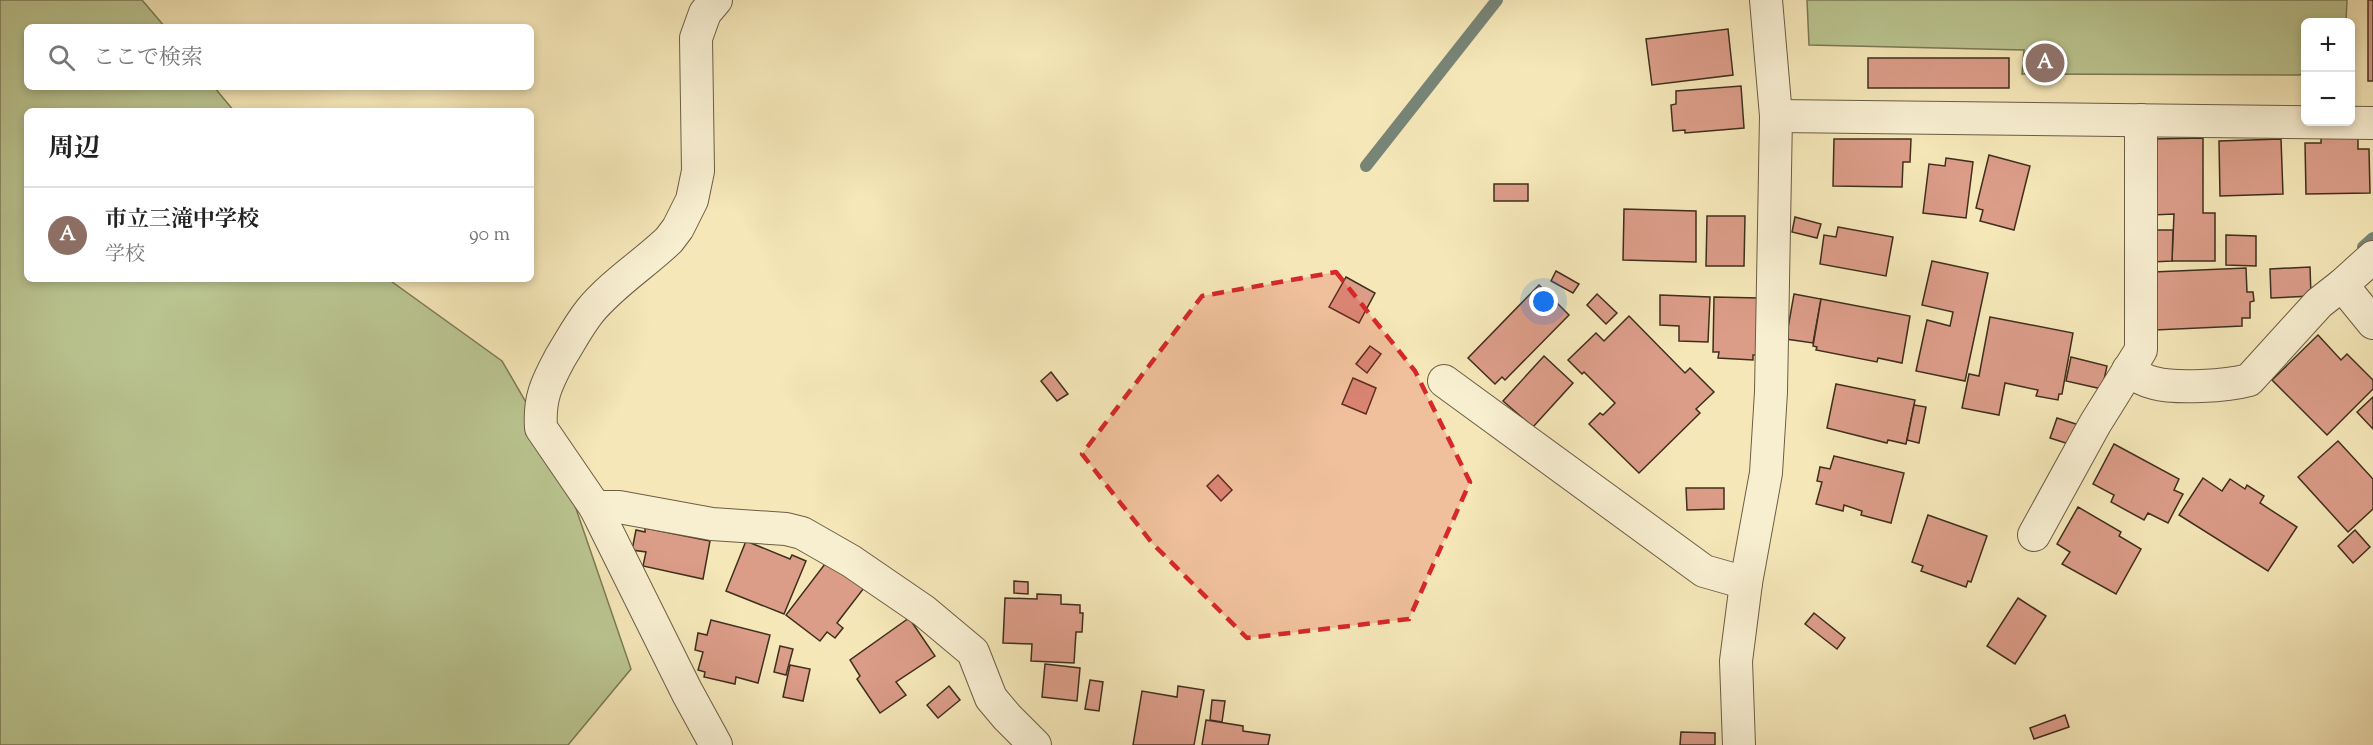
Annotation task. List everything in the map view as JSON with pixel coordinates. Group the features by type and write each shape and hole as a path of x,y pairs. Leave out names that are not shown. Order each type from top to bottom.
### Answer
{"street":[{"path":"716,0 705,13 696,38 699,159 692,200 678,228 669,240 591,310 548,381 541,399 541,428 595,507 687,692 716,745"},
{"path":"1739,745 1736,661 1770,435 1776,117 1766,0"},
{"path":"1776,117 2373,123"},
{"path":"2034,536 2095,424 2141,350 2141,120"},
{"path":"2128,370 2141,379 2174,386 2238,383 2249,380 2319,303 2373,257"},
{"path":"2342,285 2373,323"},
{"path":"1444,381 1704,571 1746,583"},
{"path":"595,507 619,507 712,524 786,529 802,533 851,561 924,611 973,652 991,698 1035,745"}],"highlighted area":[{"path":"1336,272 1415,371 1470,482 1409,619 1247,638 1152,543 1082,454 1202,296"}],"green space":[{"path":"0,0 142,0 162,24 24,24 24,90 216,90 232,108 24,108 24,282 392,282 502,361 559,459 631,669 568,745 0,745"},
{"path":"1807,0 2347,0 2346,18 2301,18 2300,75 2022,74 2024,50 1809,45"}],"building":[{"path":"2368,0 2373,0 2373,81 2368,81"},
{"path":"1728,29 1733,75 1652,85 1646,39"},
{"path":"1868,58 2009,58 2009,88 1868,88"},
{"path":"1741,86 1744,128 1685,133 1685,130 1673,131 1671,105 1676,104 1676,91"},
{"path":"2321,135 2358,135 2358,149 2369,149 2370,193 2306,194 2305,143 2321,143"},
{"path":"2203,138 2203,213 2215,213 2215,261 2172,261 2174,214 2152,215 2151,139"},
{"path":"1834,139 1911,139 1910,162 1903,162 1902,187 1833,186"},
{"path":"2281,139 2283,194 2220,196 2219,141"},
{"path":"1989,155 2030,166 2014,230 1980,221 1983,210 1976,208"},
{"path":"1946,158 1973,162 1966,218 1923,213 1929,164 1945,166"},
{"path":"1494,184 1528,184 1528,201 1494,201"},
{"path":"1624,209 1696,211 1696,262 1623,260"},
{"path":"1707,216 1745,216 1744,266 1706,266"},
{"path":"1795,217 1821,224 1817,238 1792,232"},
{"path":"1838,227 1893,237 1886,276 1820,264 1824,235 1836,237"},
{"path":"2152,230 2173,230 2172,261 2152,262"},
{"path":"2226,235 2256,236 2256,266 2226,265"},
{"path":"1932,261 1988,273 1965,381 1916,371 1927,320 1950,326 1953,312 1922,305"},
{"path":"2310,267 2311,296 2271,298 2270,269"},
{"path":"2246,268 2247,292 2253,292 2254,301 2250,302 2250,318 2242,318 2242,326 2155,330 2153,272"},
{"path":"1556,271 1579,284 1573,293 1551,281"},
{"path":"1346,277 1375,293 1359,323 1329,307"},
{"path":"1539,285 1569,315 1505,380 1502,377 1495,384 1468,358"},
{"path":"1597,294 1617,313 1606,324 1587,305"},
{"path":"1794,294 1821,299 1813,343 1786,339"},
{"path":"1660,295 1710,297 1708,342 1679,341 1679,326 1660,325"},
{"path":"1714,297 1759,298 1758,355 1753,355 1753,360 1718,358 1719,352 1713,352"},
{"path":"1821,299 1910,316 1902,363 1878,358 1877,362 1816,350 1817,347 1813,346"},
{"path":"1629,316 1685,373 1690,368 1714,392 1696,409 1700,413 1639,473 1589,424 1615,403 1584,372 1582,374 1568,360 1596,333 1604,341"},
{"path":"1990,317 2073,333 2062,394 2059,394 2058,400 2036,396 2038,390 2005,383 1999,415 1962,408 1969,374 1979,376"},
{"path":"2318,335 2341,360 2347,354 2373,380 2373,389 2327,435 2272,380"},
{"path":"1370,346 1381,354 1367,373 1356,364"},
{"path":"1544,356 1573,383 1533,427 1503,401"},
{"path":"2071,357 2107,366 2102,389 2066,381"},
{"path":"1051,372 1068,394 1057,401 1041,381"},
{"path":"1353,378 1376,388 1366,414 1342,404"},
{"path":"1836,384 1915,400 1906,444 1888,440 1887,443 1827,428"},
{"path":"2373,397 2373,429 2357,412"},
{"path":"1914,405 1926,407 1919,443 1907,440"},
{"path":"2057,418 2079,425 2072,445 2050,438"},
{"path":"2338,441 2373,479 2373,509 2348,532 2298,477"},
{"path":"2114,444 2179,479 2174,490 2183,494 2168,523 2148,513 2144,520 2111,502 2114,495 2093,484"},
{"path":"1834,456 1904,473 1891,523 1861,515 1862,511 1844,505 1843,511 1816,504 1822,482 1817,481 1820,467 1830,469"},
{"path":"1218,475 1232,490 1221,501 1207,486"},
{"path":"2203,478 2222,491 2230,479 2245,489 2247,485 2264,496 2260,503 2297,527 2268,571 2179,515"},
{"path":"1686,488 1724,488 1724,509 1687,510"},
{"path":"2078,507 2121,532 2119,536 2141,549 2116,594 2062,564 2070,552 2057,544"},
{"path":"1928,515 1987,536 1971,582 1968,581 1966,587 1921,571 1923,566 1912,562"},
{"path":"645,528 710,541 703,579 643,566 646,552 632,550 636,530 645,532"},
{"path":"2355,530 2370,547 2353,563 2338,546"},
{"path":"746,541 790,559 792,555 806,561 784,614 726,591"},
{"path":"828,560 864,588 837,623 843,628 835,638 827,632 820,641 786,615"},
{"path":"1014,581 1028,582 1028,594 1014,593"},
{"path":"1037,594 1061,595 1061,604 1080,605 1080,613 1083,613 1082,632 1076,632 1074,663 1031,661 1032,644 1003,643 1005,598 1037,599"},
{"path":"2018,598 2046,616 2015,664 1987,646"},
{"path":"1814,613 1845,638 1837,649 1805,624"},
{"path":"909,618 935,656 896,682 906,695 880,713 857,679 860,676 850,660"},
{"path":"711,620 770,635 758,683 736,677 735,684 704,677 705,672 698,670 703,652 695,650 698,633 707,635"},
{"path":"780,646 793,649 786,675 774,672"},
{"path":"1045,664 1080,668 1077,701 1042,697"},
{"path":"790,665 810,669 803,701 783,697"},
{"path":"1090,680 1103,682 1099,711 1085,709"},
{"path":"949,686 960,700 938,718 927,705"},
{"path":"1178,686 1204,690 1194,745 1133,745 1142,691 1177,697"},
{"path":"1212,700 1225,701 1222,722 1210,720"},
{"path":"2065,715 2069,727 2034,739 2030,728"},
{"path":"1206,720 1243,726 1243,731 1270,735 1268,745 1202,745"},
{"path":"1681,732 1715,733 1715,745 1680,745"}],"waterway":[{"path":"1366,166 1497,0"},
{"path":"2363,247 2373,238"}],"place":[{"name":"市立三滝中学校","path":"2045,63"}]}
